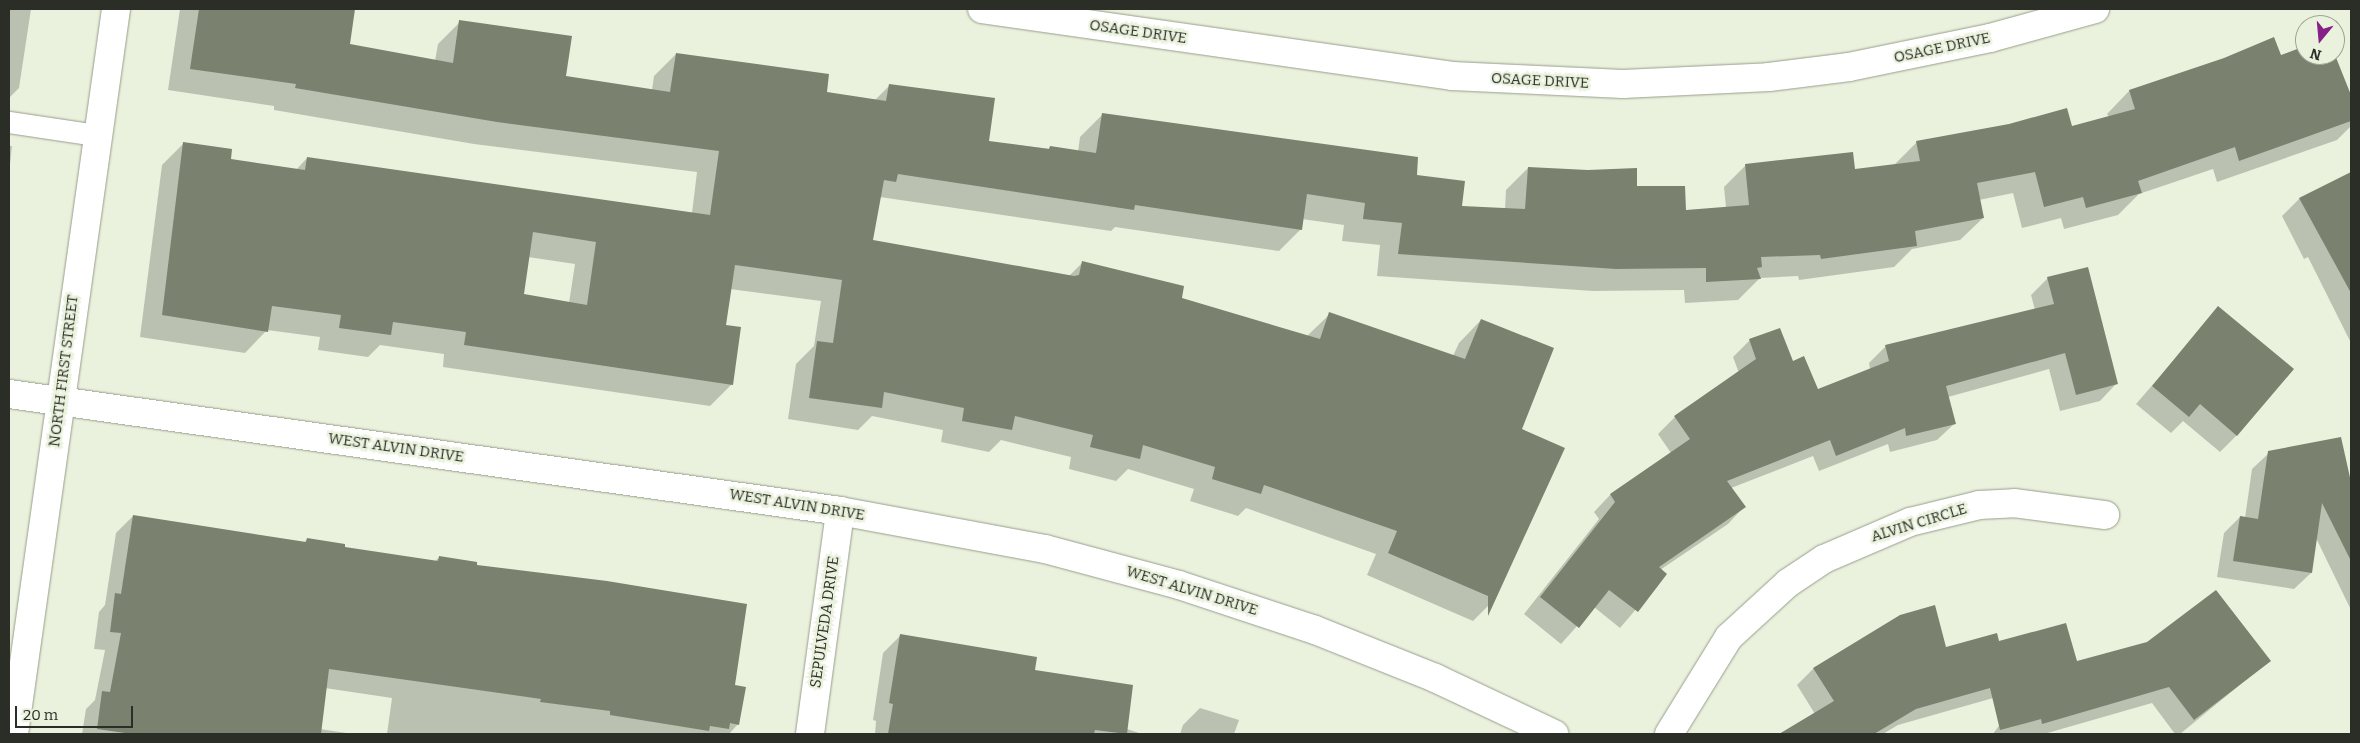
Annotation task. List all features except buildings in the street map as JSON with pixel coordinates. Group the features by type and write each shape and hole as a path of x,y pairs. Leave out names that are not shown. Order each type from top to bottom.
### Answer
{"street":[{"name":"NORTH FIRST STREET","path":"14,734 62,401 70,315 116,9"},
{"name":"OSAGE DRIVE","path":"982,9 1452,76 1623,84 1770,77 1849,67 1990,38 2095,9"},
{"name":"WEST ALVIN DRIVE","path":"9,394 840,511 1045,549 1178,585 1324,634 1436,678 1554,734"},
{"name":"ALVIN CIRCLE","path":"1669,734 1729,637 1788,583 1824,559 1910,522 1979,505 2032,504 2105,515"},
{"name":"SEPULVEDA DRIVE","path":"810,734 840,511"}],"lane":[{"path":"9,122 96,135"}]}
